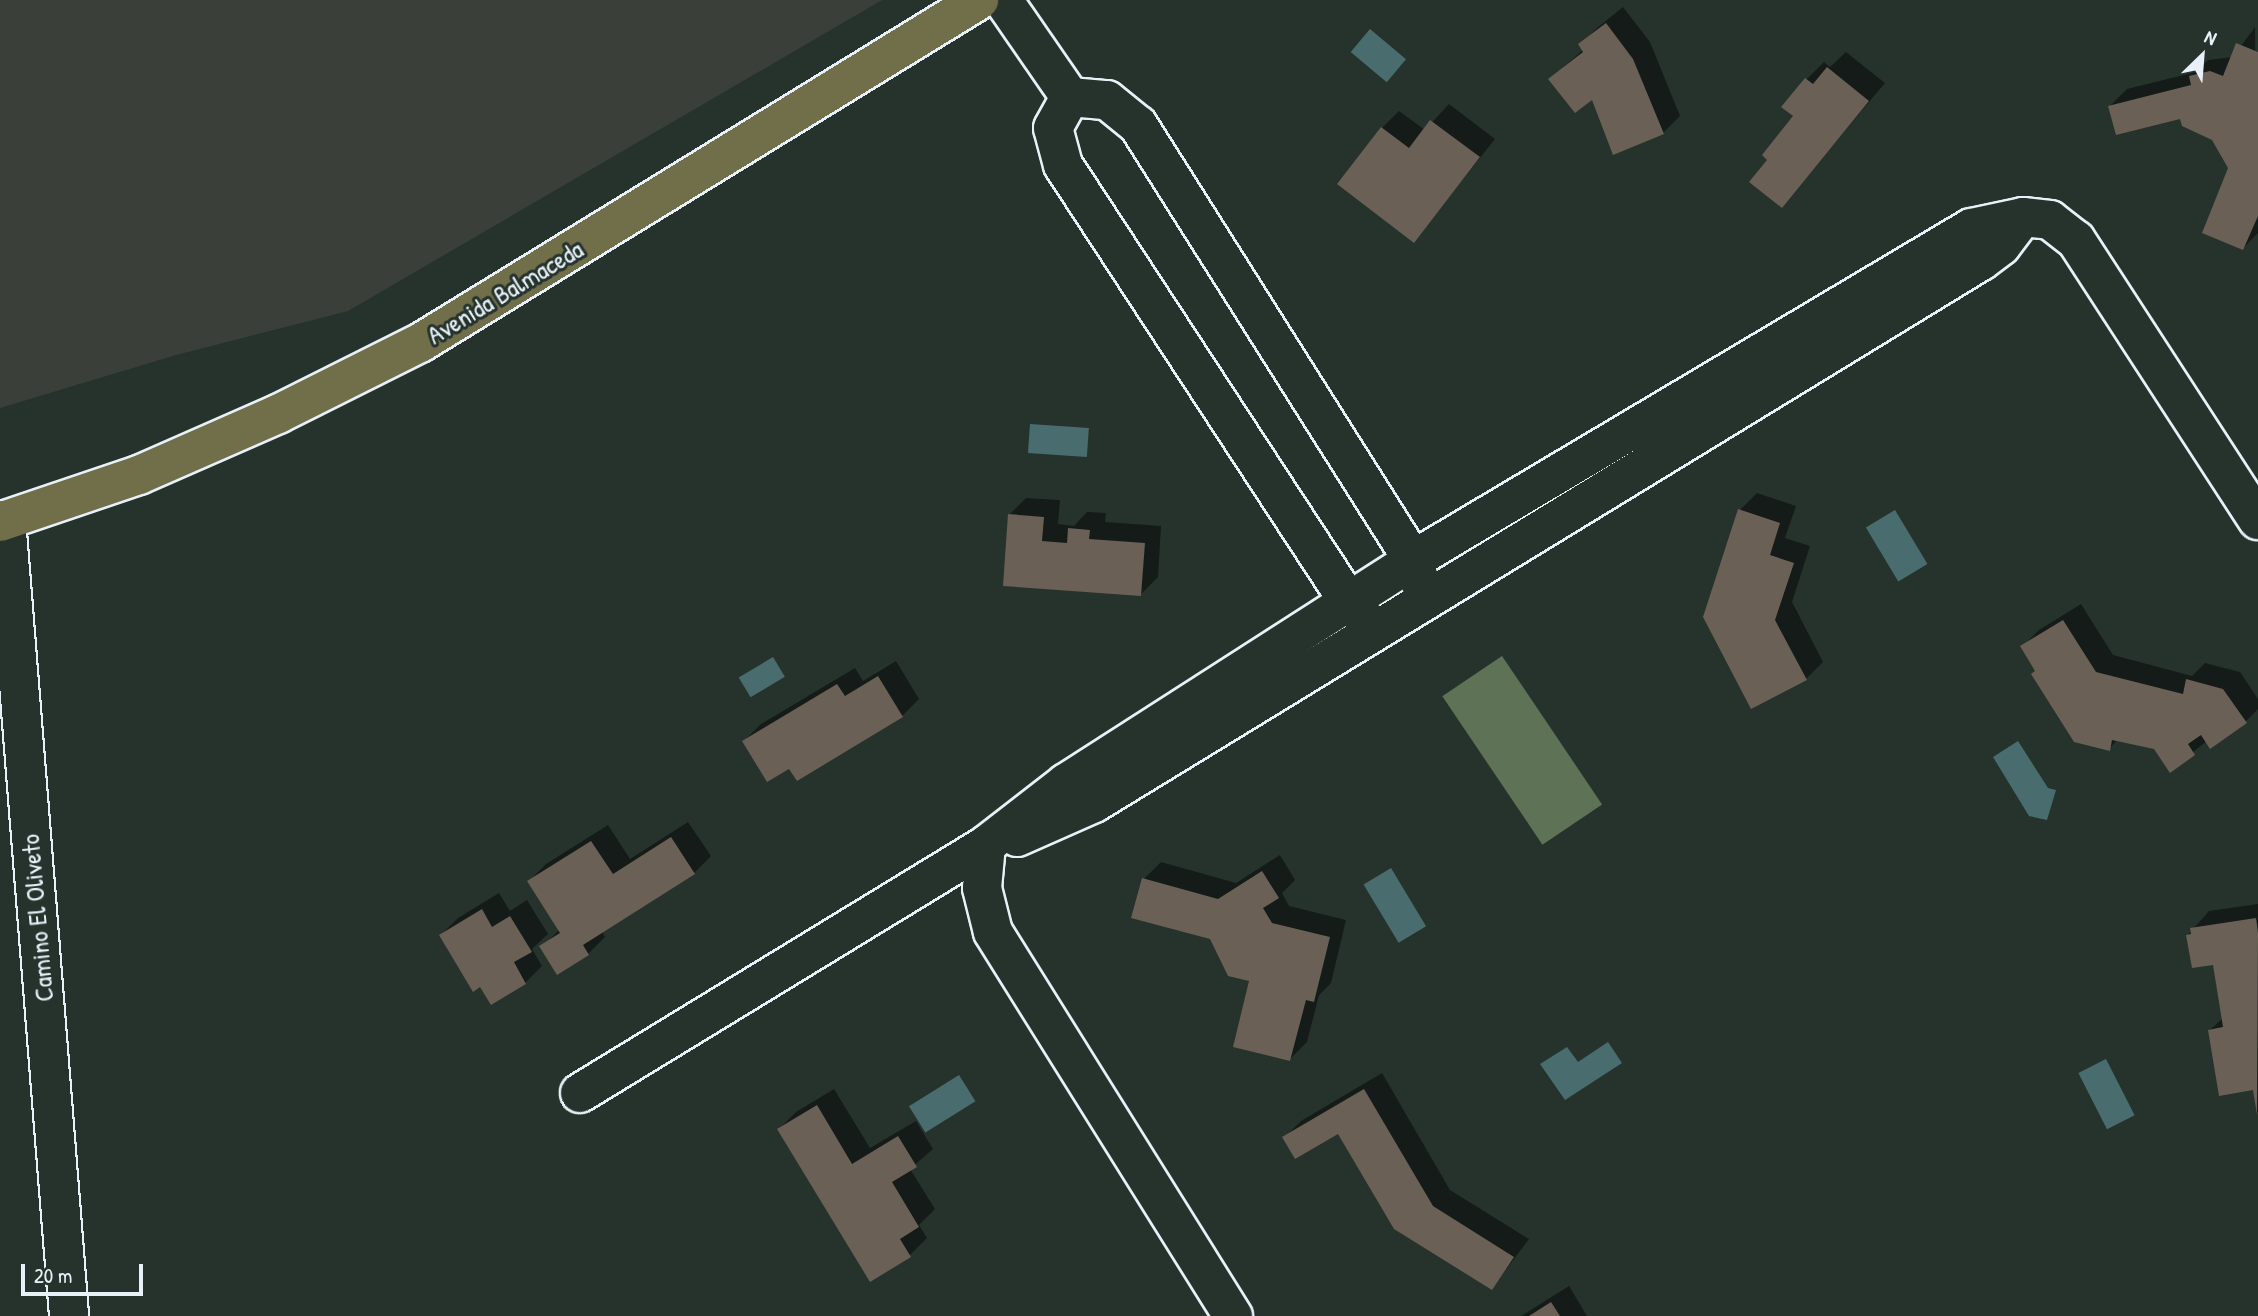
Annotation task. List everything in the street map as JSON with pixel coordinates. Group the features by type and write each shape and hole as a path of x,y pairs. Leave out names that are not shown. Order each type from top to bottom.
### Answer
{"main road":[{"name":"Avenida Balmaceda","path":"3,521 150,470 278,414 420,343 979,0"}],"street":[{"path":"1003,0 1070,97"},
{"path":"1070,97 1107,100 1139,125 1413,560 1425,597"},
{"path":"1070,97 1053,128 1062,165 1361,615"},
{"path":"1361,615 1425,597 1538,529 1694,414 1860,314 1971,228 2023,217 2050,220 2076,240 2258,520"},
{"path":"580,1093 986,845 1024,813 1144,753 1266,676 1361,615 1413,560 1519,497 1694,414"},
{"path":"1519,497 1538,529"},
{"name":"Camino El Oliveto","path":"3,521 69,1316"},
{"path":"986,845 982,888 993,932 1233,1316"}],"shaded area":[{"path":"0,0 882,0 348,311 176,355 0,408"}],"green space":[{"path":"1502,656 1602,804 1542,845 1442,696"}],"water":[{"path":"1370,29 1406,59 1387,82 1351,52"},
{"path":"1030,424 1089,428 1087,457 1028,453"},
{"path":"1895,510 1927,564 1898,582 1866,528"},
{"path":"773,657 785,677 751,697 739,678"},
{"path":"2018,741 2048,788 2056,790 2047,820 2029,816 1993,757"},
{"path":"1391,868 1426,926 1399,943 1364,884"},
{"path":"1608,1042 1622,1063 1565,1100 1540,1064 1567,1047 1578,1062"},
{"path":"2106,1059 2135,1115 2107,1129 2078,1073"},
{"path":"959,1075 975,1101 925,1133 909,1106"}],"building":[{"path":"1606,23 1633,59 1664,134 1613,155 1592,100 1575,113 1548,79 1583,52 1578,44"},
{"path":"2236,43 2258,52 2258,216 2243,250 2202,233 2228,168 2212,140 2182,126 2180,119 2116,135 2108,106 2191,85 2189,76 2210,71 2223,76"},
{"path":"1827,67 1869,101 1782,208 1749,182 1767,160 1762,155 1793,116 1781,107 1805,78 1813,84"},
{"path":"1430,120 1480,157 1414,243 1337,184 1381,127 1409,148"},
{"path":"1738,509 1780,523 1770,555 1794,563 1775,620 1807,680 1751,709 1703,617"},
{"path":"1008,514 1044,517 1042,541 1067,543 1068,528 1090,530 1089,539 1145,543 1141,596 1003,586"},
{"path":"2063,620 2096,672 2183,694 2186,679 2223,689 2247,723 2210,749 2201,735 2188,744 2195,755 2170,773 2154,749 2112,740 2110,751 2074,742 2031,674 2035,671 2020,646"},
{"path":"878,676 903,717 797,781 789,769 767,782 742,741 837,684 845,696"},
{"path":"671,837 695,874 583,945 589,955 557,975 539,946 560,933 527,881 591,841 613,874"},
{"path":"1262,871 1279,898 1263,908 1272,923 1330,937 1314,1002 1306,1000 1290,1061 1233,1047 1249,981 1228,976 1210,939 1131,918 1142,878 1218,899"},
{"path":"482,909 492,927 510,916 532,952 514,962 526,984 491,1005 480,987 473,992 439,935"},
{"path":"2256,918 2257,1115 2253,1090 2219,1096 2208,1030 2223,1027 2213,965 2192,968 2186,935 2191,934 2190,928"},
{"path":"1364,1089 1433,1206 1514,1257 1492,1290 1394,1229 1338,1134 1295,1159 1282,1137"},
{"path":"817,1105 852,1164 898,1136 917,1167 892,1182 919,1227 900,1239 911,1257 870,1282 777,1129"},
{"path":"1551,1302 1560,1316 1529,1316"}]}
